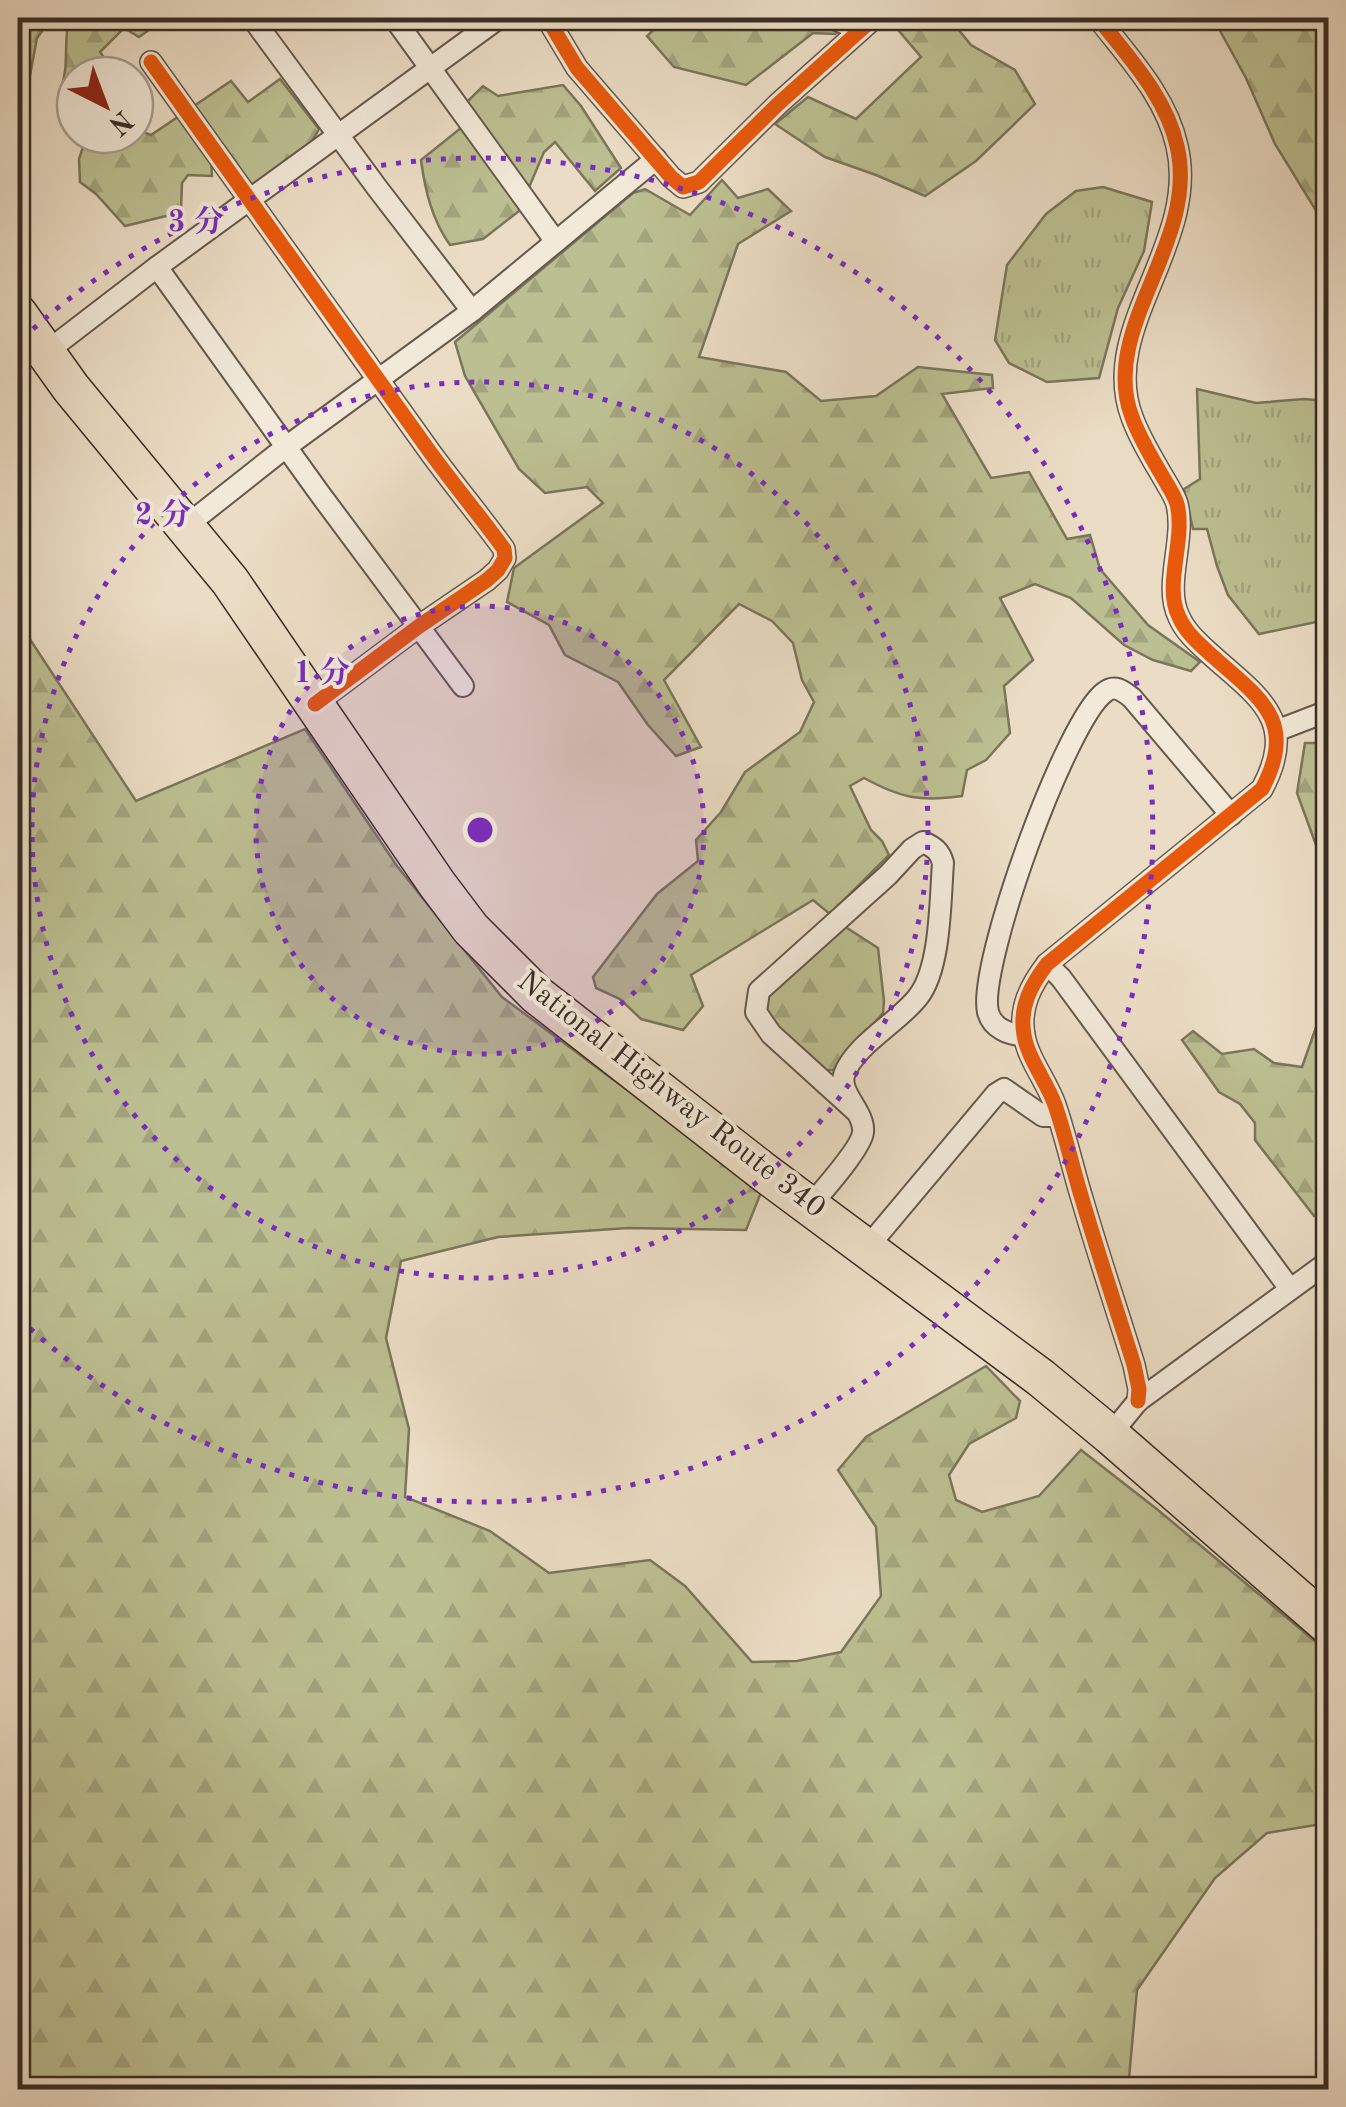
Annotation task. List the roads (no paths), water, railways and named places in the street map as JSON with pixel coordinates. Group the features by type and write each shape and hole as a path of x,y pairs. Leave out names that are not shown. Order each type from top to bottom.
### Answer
{"highway":[{"name":"National Highway Route 340","path":"18,314 100,425 230,581 437,884 471,929 505,964 598,1043 1041,1378 1328,1625"}],"street":[{"path":"394,18 556,242"},
{"path":"45,352 499,18"},
{"path":"547,18 577,68 682,188 698,182 867,24"},
{"path":"832,18 867,24"},
{"path":"1098,18 1148,82 1167,114 1178,146 1180,194 1170,239 1130,334 1125,364 1131,415 1176,500 1180,523 1174,596 1177,615 1197,642 1263,702 1276,730 1276,756 1262,789 1047,964 1032,983 1024,1004 1024,1035 1058,1116 1134,1364 1138,1401"},
{"path":"258,26 472,311"},
{"path":"155,66 248,202 504,549 505,558 487,580 315,704"},
{"path":"186,526 286,447 472,311 656,159"},
{"path":"157,268 464,686"},
{"path":"1024,1035 1012,1035 996,1026 988,1013 995,949 1029,838 1092,704 1104,692 1122,690 1231,815"},
{"path":"1276,730 1328,711"},
{"path":"810,1206 861,1141 864,1128 857,1112 844,1086 844,1077 858,1054 917,999 934,965 943,863 941,854 923,842 760,991 756,1012 771,1034 857,1112"},
{"path":"1047,964 1062,978 1290,1290"},
{"path":"866,1249 996,1094 1004,1089 1042,1116 1058,1116"},
{"path":"1110,1435 1138,1401 1328,1262"}]}
